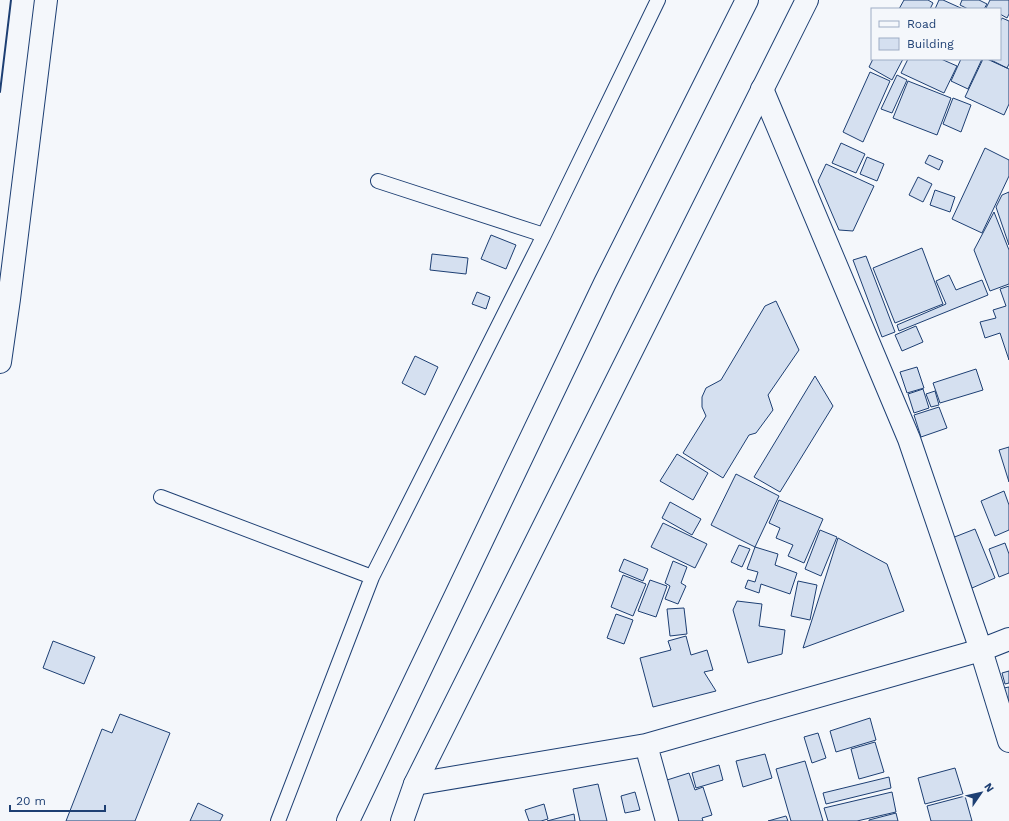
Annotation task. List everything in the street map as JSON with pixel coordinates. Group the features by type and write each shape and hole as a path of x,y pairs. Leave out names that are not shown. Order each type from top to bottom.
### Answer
{"main road":[{"path":"0,362 46,0"},
{"path":"348,821 605,283 747,0"},
{"path":"402,821 415,784 807,0"},
{"path":"762,89 909,439 982,650 1009,741"},
{"path":"415,784 646,745 982,650 1009,639"},
{"path":"646,745 667,821"}],"lane":[{"path":"278,821 372,577 544,235 658,0"},
{"path":"378,181 544,235"},
{"path":"161,497 372,577"}],"building":[{"path":"904,0 928,0 933,3 930,8 900,8"},
{"path":"939,0 943,0 961,8 935,8"},
{"path":"962,0 979,0 987,4 985,8 966,8 960,5"},
{"path":"990,0 1009,0 1009,14 1007,18 1001,15 1001,8 986,8"},
{"path":"1002,18 1009,21 1009,64 1007,68 991,60 1001,60"},
{"path":"872,60 902,60 892,80 869,67"},
{"path":"908,60 943,60 957,66 944,93 901,73"},
{"path":"961,60 982,60 968,89 951,81"},
{"path":"983,60 989,60 1009,69 1009,104 1004,115 965,97"},
{"path":"870,72 890,81 863,142 843,132"},
{"path":"897,75 907,80 892,113 881,109"},
{"path":"908,81 951,98 937,135 893,118"},
{"path":"953,98 971,105 961,132 943,124"},
{"path":"841,143 865,154 856,173 832,163"},
{"path":"985,148 1009,160 1009,176 982,233 952,219"},
{"path":"929,155 943,161 939,170 925,163"},
{"path":"867,157 884,164 877,181 860,174"},
{"path":"826,164 874,186 853,231 839,230 818,181"},
{"path":"918,177 932,184 923,202 909,195"},
{"path":"935,190 955,197 950,212 930,205"},
{"path":"1009,192 1009,245 996,207 1002,195"},
{"path":"994,212 1009,250 1009,284 990,291 974,250"},
{"path":"491,235 516,245 506,269 481,259"},
{"path":"922,248 943,304 895,323 873,268"},
{"path":"432,254 468,258 466,274 430,270"},
{"path":"866,256 895,332 882,337 853,260"},
{"path":"949,275 956,290 982,280 988,295 899,331 897,325 946,304 936,281"},
{"path":"1009,286 1009,360 1000,333 985,338 980,322 996,318 993,310 1006,306 1000,289"},
{"path":"477,292 490,297 486,309 472,304"},
{"path":"776,301 799,350 768,395 773,410 756,433 749,435 723,478 683,453 706,416 702,407 702,397 706,388 721,380 765,306"},
{"path":"916,326 923,342 902,351 895,335"},
{"path":"415,356 438,367 425,395 402,383"},
{"path":"917,367 924,388 907,393 900,372"},
{"path":"976,369 983,390 940,403 933,383"},
{"path":"815,376 833,406 780,492 754,477"},
{"path":"923,389 929,408 914,413 908,394"},
{"path":"935,391 939,405 931,407 926,394"},
{"path":"939,407 947,428 921,437 914,415"},
{"path":"1009,447 1009,482 999,450"},
{"path":"677,454 708,473 693,500 660,481"},
{"path":"736,474 779,496 755,547 711,525"},
{"path":"1004,491 1009,505 1009,530 995,536 981,501"},
{"path":"779,500 823,519 804,563 788,556 793,545 776,538 780,528 769,523"},
{"path":"670,502 701,519 692,535 662,518"},
{"path":"663,523 707,544 695,568 651,547"},
{"path":"975,529 995,578 972,588 952,538"},
{"path":"820,530 837,537 821,576 805,569"},
{"path":"838,538 887,564 904,611 803,648"},
{"path":"1005,543 1009,554 1009,573 999,577 989,549"},
{"path":"739,545 750,549 742,567 731,562"},
{"path":"755,547 778,554 775,565 797,573 790,594 761,584 759,593 745,588 748,580 755,582 758,572 747,569"},
{"path":"624,559 648,569 643,581 619,571"},
{"path":"673,561 687,567 681,583 686,586 678,604 665,599 670,586 665,583"},
{"path":"623,575 646,584 633,616 611,607"},
{"path":"650,580 667,586 656,617 638,611"},
{"path":"798,581 817,585 810,620 791,616"},
{"path":"737,601 762,604 759,626 785,630 782,654 748,663 733,610"},
{"path":"684,608 687,634 670,636 667,609"},
{"path":"616,614 633,620 624,644 607,638"},
{"path":"686,636 691,655 707,650 713,670 704,672 716,691 653,707 640,658 671,650 668,641"},
{"path":"53,641 95,657 84,684 43,668"},
{"path":"1009,671 1009,683 1005,684 1002,673"},
{"path":"1009,687 1009,704 1004,688"},
{"path":"120,714 170,733 135,821 66,821 102,729 112,733"},
{"path":"870,718 876,740 836,752 830,731"},
{"path":"818,733 826,758 812,763 804,737"},
{"path":"875,742 884,772 859,779 851,749"},
{"path":"765,754 772,778 743,787 736,761"},
{"path":"805,761 823,821 791,821 776,769"},
{"path":"719,765 723,780 696,788 692,773"},
{"path":"955,768 963,794 925,804 918,778"},
{"path":"689,773 695,790 703,787 712,815 702,818 703,821 677,821 664,781"},
{"path":"889,777 891,788 826,804 823,793"},
{"path":"598,784 607,821 580,821 573,789"},
{"path":"635,792 640,810 625,813 621,796"},
{"path":"892,792 896,812 857,821 828,821 824,808"},
{"path":"965,796 972,821 931,821 927,806"},
{"path":"198,803 223,815 220,821 190,821"},
{"path":"544,804 548,819 541,821 529,821 525,810"},
{"path":"896,813 898,821 869,821 869,820"},
{"path":"574,814 575,821 547,821"},
{"path":"786,816 788,821 768,821"}],"wall":[{"path":"0,92 11,0"}]}
